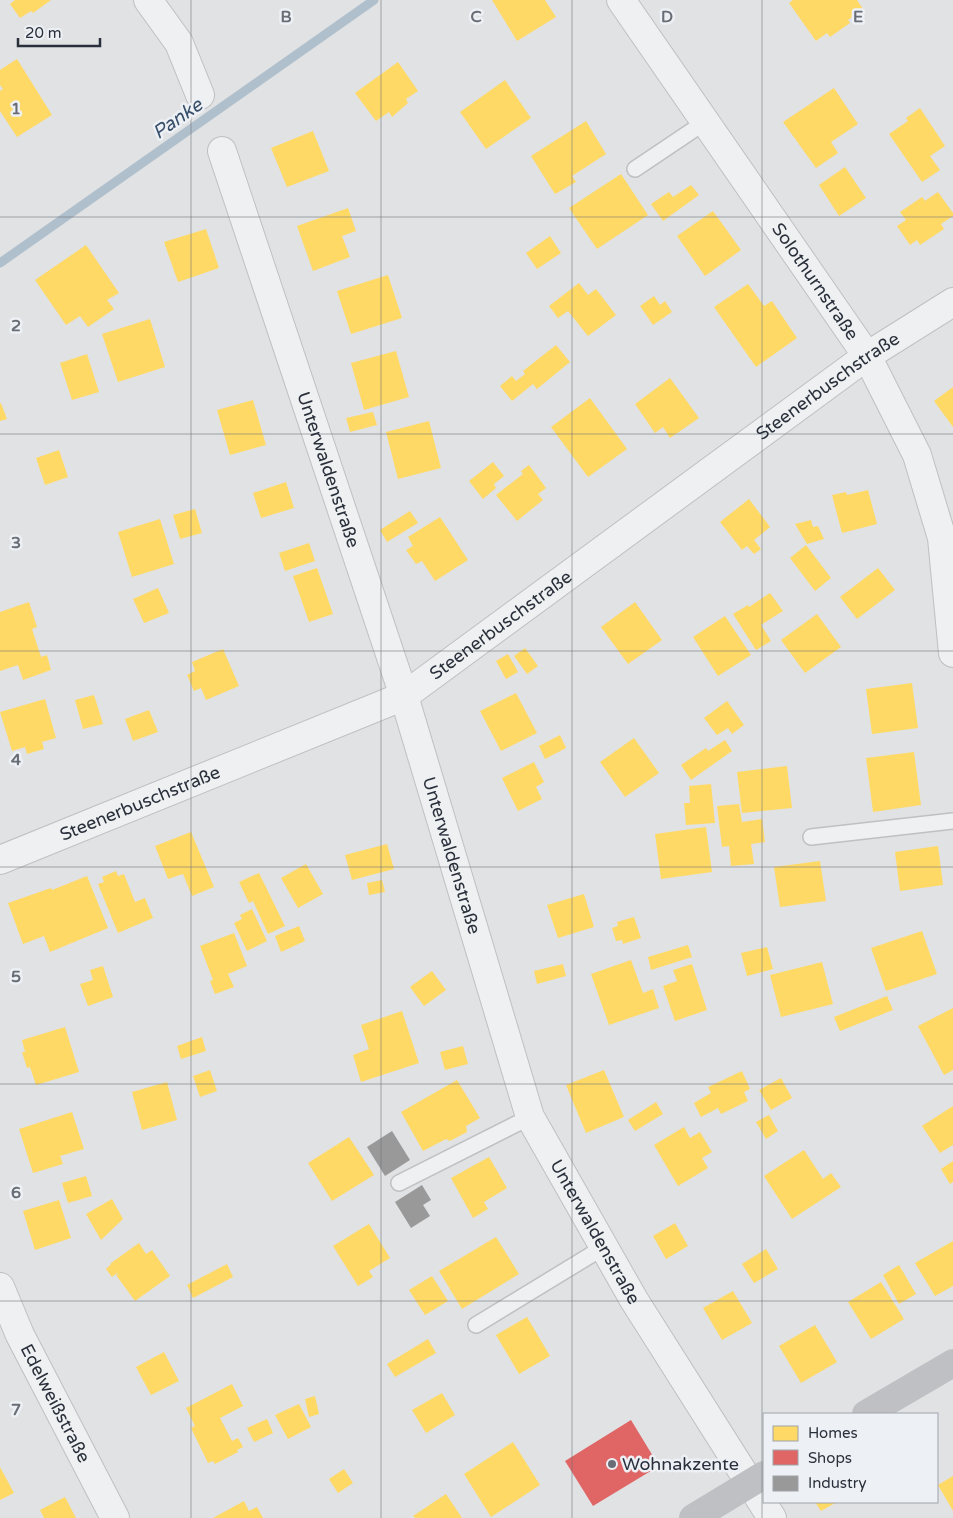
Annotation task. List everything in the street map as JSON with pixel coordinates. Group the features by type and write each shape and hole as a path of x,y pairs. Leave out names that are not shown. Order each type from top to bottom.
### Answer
{"main road":[{"path":"868,1413 953,1363"},
{"path":"693,1518 757,1479"}],"street":[{"path":"148,0 179,43 200,95"},
{"name":"Solothurnstraße","path":"621,0 867,356 917,455 942,538 953,653"},
{"name":"Unterwaldenstraße","path":"222,151 404,696 530,1117 634,1300 757,1479 763,1495"},
{"name":"Steenerbuschstraße","path":"0,860 404,696 867,356 953,302"},
{"name":"Edelweißstraße","path":"0,1287 20,1335 115,1518"},
{"name":"Unterwaldenstraße","path":"766,1503 772,1518"}],"lane":[{"path":"635,169 705,122"},
{"path":"812,837 953,821"},
{"path":"399,1183 530,1117"},
{"path":"476,1325 604,1247"}],"building: Homes":[{"path":"15,0 51,0 33,13 31,11 20,18 10,4"},
{"path":"492,0 545,0 556,17 517,41"},
{"path":"793,0 857,0 863,9 848,20 850,23 830,37 827,33 816,41 789,3"},
{"path":"17,59 52,115 17,137 0,111 0,91 3,89 0,85 0,70"},
{"path":"398,62 418,91 406,99 408,103 392,117 389,112 376,121 355,93"},
{"path":"505,80 531,118 486,149 460,112"},
{"path":"834,88 858,124 831,142 838,153 816,168 783,122"},
{"path":"920,108 945,146 930,156 940,170 922,182 889,134 908,121 906,118"},
{"path":"586,121 606,154 572,176 576,182 555,194 531,156"},
{"path":"313,131 329,171 287,187 271,148"},
{"path":"845,167 866,198 839,216 819,185"},
{"path":"621,174 648,215 597,249 569,208"},
{"path":"691,185 699,195 663,221 651,204 669,192 673,197"},
{"path":"938,192 953,213 953,216 941,224 944,229 920,245 917,240 910,245 897,226 906,220 900,212 922,197 925,201"},
{"path":"348,208 356,231 342,236 350,257 313,271 297,226"},
{"path":"713,211 741,250 705,276 677,236"},
{"path":"206,229 219,268 178,282 164,242"},
{"path":"550,236 561,253 537,269 526,253"},
{"path":"86,245 119,293 107,300 114,309 88,327 80,316 66,325 35,280"},
{"path":"388,275 402,318 351,334 337,291"},
{"path":"579,283 588,295 596,289 616,315 588,336 568,311 558,318 549,306"},
{"path":"748,284 764,306 772,301 797,338 756,367 714,307"},
{"path":"654,296 660,305 665,301 672,312 653,325 640,306"},
{"path":"150,319 165,367 118,382 102,334"},
{"path":"556,345 570,362 537,389 533,384 512,401 500,386 512,376 516,381 525,374 523,371"},
{"path":"396,351 409,397 364,410 351,363"},
{"path":"87,354 99,392 72,400 60,363"},
{"path":"670,378 699,418 670,438 663,427 655,433 635,404"},
{"path":"953,387 953,427 934,401"},
{"path":"590,398 627,449 588,477 551,427"},
{"path":"253,400 266,445 230,455 217,410"},
{"path":"0,404 7,419 0,421"},
{"path":"373,412 377,425 350,432 346,418"},
{"path":"429,421 441,468 398,479 386,432"},
{"path":"59,450 68,477 45,485 36,458"},
{"path":"493,462 504,476 494,484 496,488 483,499 469,481"},
{"path":"529,465 546,488 538,494 543,500 517,521 496,495 523,474 521,471"},
{"path":"286,482 294,508 261,518 253,493"},
{"path":"868,490 877,524 842,533 832,495 846,492 847,495"},
{"path":"749,499 770,527 754,540 761,549 754,554 747,546 742,550 720,522"},
{"path":"195,509 202,533 180,539 173,515"},
{"path":"410,511 418,523 387,542 380,530"},
{"path":"440,517 468,560 435,581 422,561 416,564 406,550 413,546 408,537"},
{"path":"160,519 174,564 132,577 118,532"},
{"path":"811,520 813,527 818,526 824,539 807,544 795,524"},
{"path":"309,543 315,561 285,571 279,553"},
{"path":"806,545 831,578 815,591 790,558"},
{"path":"317,568 333,614 309,622 293,576"},
{"path":"878,568 895,590 857,619 840,597"},
{"path":"158,588 169,613 144,623 133,599"},
{"path":"770,593 783,611 761,625 771,641 756,650 733,614 748,605 749,607"},
{"path":"29,602 37,627 32,629 41,657 47,655 51,670 23,680 18,665 0,671 0,612"},
{"path":"635,602 662,640 628,664 601,627"},
{"path":"817,614 841,647 805,673 781,640"},
{"path":"725,616 751,655 718,676 693,637"},
{"path":"525,648 538,666 527,674 514,656"},
{"path":"223,649 239,686 206,700 201,688 194,691 187,675 195,671 192,662"},
{"path":"508,654 518,672 506,679 496,661"},
{"path":"912,683 918,728 872,734 866,689"},
{"path":"516,693 537,733 501,751 480,711"},
{"path":"94,695 103,724 83,729 75,700"},
{"path":"45,699 56,738 42,742 44,749 27,754 25,747 12,751 0,712"},
{"path":"727,701 744,725 732,734 728,728 717,735 704,718"},
{"path":"149,710 158,732 133,741 125,719"},
{"path":"560,735 566,748 545,759 539,746"},
{"path":"634,738 659,773 625,797 600,762"},
{"path":"725,740 732,751 691,780 681,765 706,748 708,751"},
{"path":"914,752 921,805 873,812 866,758"},
{"path":"534,762 544,782 536,787 542,799 518,811 502,778"},
{"path":"787,766 792,808 742,813 737,772"},
{"path":"711,784 715,823 686,825 684,803 690,803 689,786"},
{"path":"739,804 742,822 762,819 765,842 751,844 754,864 731,866 729,846 722,847 717,806"},
{"path":"706,827 712,872 661,879 655,834"},
{"path":"191,832 214,887 192,896 183,874 168,879 155,846"},
{"path":"387,844 394,869 352,880 345,855"},
{"path":"938,846 943,885 900,891 895,852"},
{"path":"820,861 826,901 780,907 774,867"},
{"path":"306,864 323,894 298,908 281,878"},
{"path":"116,871 118,876 124,874 135,902 145,898 153,918 118,933 98,884 104,882 102,877"},
{"path":"259,873 285,926 268,934 253,901 249,903 239,882"},
{"path":"87,876 108,928 50,952 44,936 23,944 8,903 51,888 52,890"},
{"path":"382,880 385,892 369,895 367,883"},
{"path":"584,894 594,927 558,938 547,905"},
{"path":"252,909 267,941 247,951 234,923 242,919 240,915"},
{"path":"634,917 641,938 623,944 622,940 616,941 612,928 618,926 617,922"},
{"path":"299,926 305,941 281,952 275,936"},
{"path":"922,931 937,974 886,991 871,948"},
{"path":"234,933 247,966 228,974 234,987 215,994 210,981 213,980 200,946"},
{"path":"688,945 692,957 651,970 648,957"},
{"path":"767,947 773,969 747,976 741,953"},
{"path":"631,960 643,993 653,989 659,1008 609,1025 591,974"},
{"path":"822,962 833,1004 781,1017 770,975"},
{"path":"563,964 566,976 537,984 534,971"},
{"path":"692,964 707,1010 675,1021 663,986 677,981 673,970"},
{"path":"103,966 113,997 88,1006 80,984 93,980 90,970"},
{"path":"432,971 446,990 424,1006 410,987"},
{"path":"887,996 893,1010 840,1031 834,1017"},
{"path":"953,1008 953,1070 944,1075 918,1026"},
{"path":"402,1011 419,1063 361,1082 353,1055 369,1049 361,1025"},
{"path":"65,1027 79,1072 36,1085 30,1067 27,1068 22,1052 25,1052 22,1040"},
{"path":"202,1037 206,1051 181,1059 177,1046"},
{"path":"463,1046 468,1064 445,1070 440,1052"},
{"path":"210,1070 217,1091 200,1097 193,1076"},
{"path":"604,1070 624,1117 586,1133 566,1085"},
{"path":"742,1071 750,1089 744,1092 748,1101 721,1114 718,1108 701,1117 694,1103 711,1093 708,1087"},
{"path":"781,1078 792,1098 771,1110 759,1090"},
{"path":"457,1080 480,1118 466,1126 467,1132 450,1141 446,1139 423,1151 401,1112"},
{"path":"167,1082 177,1120 142,1130 132,1092"},
{"path":"656,1102 663,1114 635,1131 628,1120"},
{"path":"953,1106 953,1145 940,1153 922,1126"},
{"path":"72,1112 84,1149 60,1156 63,1164 33,1173 19,1129"},
{"path":"769,1115 778,1131 766,1139 756,1122"},
{"path":"684,1127 690,1138 700,1132 712,1152 702,1158 708,1168 678,1186 654,1145"},
{"path":"349,1137 374,1175 332,1201 308,1163"},
{"path":"804,1150 823,1179 831,1173 841,1187 792,1219 764,1176"},
{"path":"489,1157 507,1188 484,1202 488,1209 473,1218 451,1178"},
{"path":"953,1161 953,1182 950,1184 941,1169"},
{"path":"86,1176 92,1196 68,1203 62,1183"},
{"path":"112,1199 123,1219 101,1240 86,1214"},
{"path":"59,1200 71,1238 35,1250 23,1211"},
{"path":"675,1223 688,1246 666,1259 653,1236"},
{"path":"369,1224 390,1258 369,1271 373,1277 358,1286 333,1246"},
{"path":"496,1237 519,1274 462,1309 439,1271"},
{"path":"953,1241 953,1286 935,1296 915,1263"},
{"path":"139,1243 146,1254 152,1250 170,1276 135,1301 116,1275 118,1274 117,1273 112,1277 106,1269 111,1263"},
{"path":"766,1249 778,1269 754,1283 742,1264"},
{"path":"227,1264 233,1277 193,1298 187,1285"},
{"path":"899,1265 916,1294 899,1304 883,1275"},
{"path":"432,1276 448,1301 425,1315 409,1290"},
{"path":"881,1282 904,1319 871,1339 848,1302"},
{"path":"733,1291 752,1323 722,1340 703,1308"},
{"path":"527,1317 550,1356 519,1374 496,1335"},
{"path":"815,1325 837,1362 801,1383 779,1346"},
{"path":"428,1339 436,1353 395,1377 387,1364"},
{"path":"164,1352 179,1381 151,1395 136,1367"},
{"path":"232,1384 243,1406 220,1418 232,1441 238,1438 243,1447 237,1450 238,1452 215,1464 213,1461 208,1463 191,1428 195,1426 186,1408"},
{"path":"442,1393 455,1415 426,1433 412,1410"},
{"path":"315,1396 319,1414 309,1417 305,1399"},
{"path":"299,1404 311,1427 288,1439 275,1415"},
{"path":"267,1419 273,1433 254,1442 247,1428"},
{"path":"513,1442 540,1485 491,1517 464,1474"},
{"path":"0,1467 14,1493 0,1500"},
{"path":"344,1469 353,1483 338,1493 329,1479"},
{"path":"953,1476 953,1511 938,1485"},
{"path":"446,1494 462,1518 415,1518 413,1516"},
{"path":"65,1497 76,1518 44,1518 40,1510"},
{"path":"244,1501 249,1511 257,1507 263,1518 213,1518"},
{"path":"816,1503 835,1503 821,1511"}],"building: Shops":[{"name":"Wohnakzente","path":"631,1420 659,1466 593,1506 565,1461"}],"building: Industry":[{"path":"392,1131 410,1160 385,1176 367,1147"},
{"path":"422,1185 431,1200 423,1205 430,1216 411,1228 395,1202"}],"waterway":[{"name":"Panke","path":"0,263 374,0"}],"place":[{"name":"Wohnakzente","path":"612,1464"}]}
